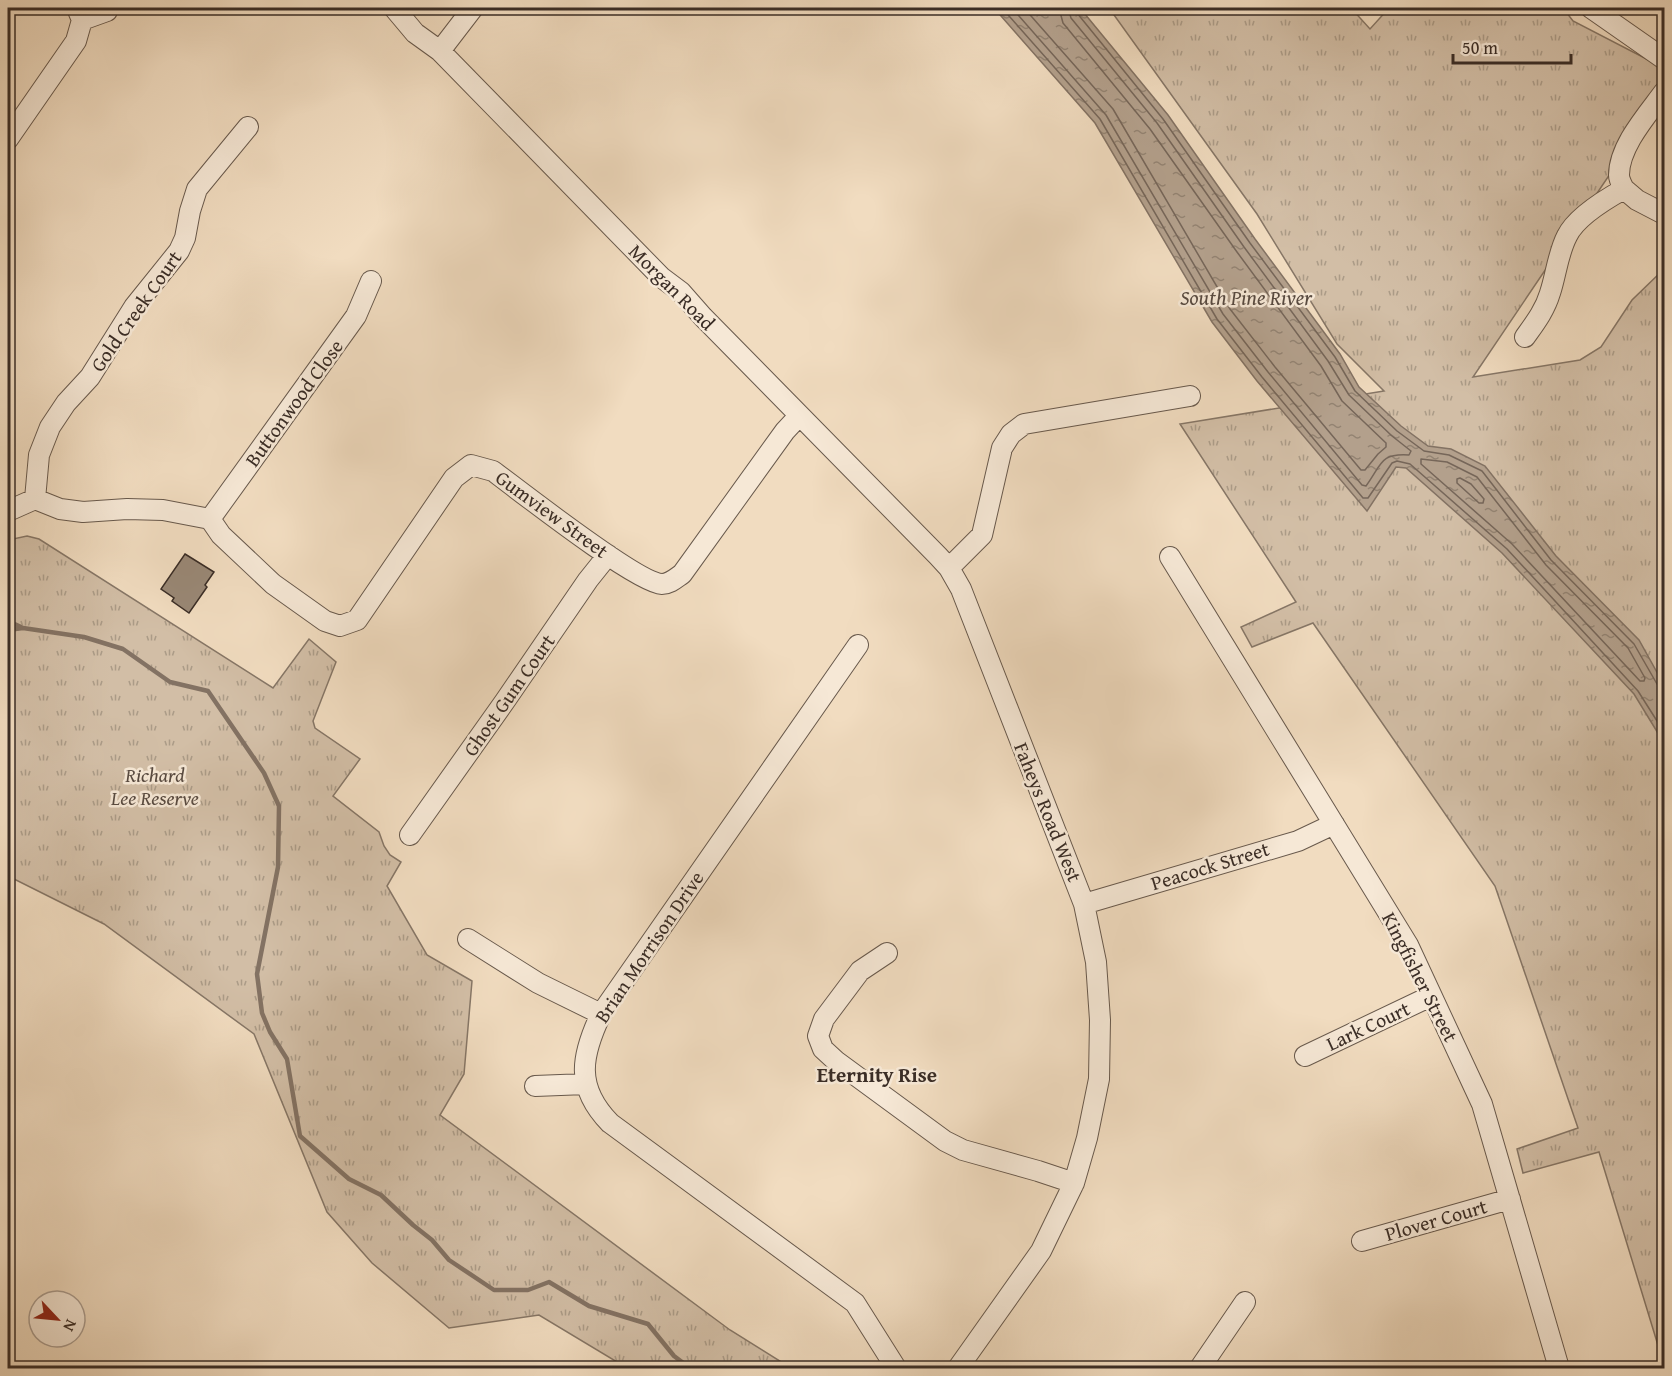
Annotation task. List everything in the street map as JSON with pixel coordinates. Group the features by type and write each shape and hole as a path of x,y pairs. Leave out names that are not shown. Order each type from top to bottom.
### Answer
{"street":[{"name":"Morgan Road","path":"394,8 415,33 440,51 661,277 681,292 949,568"},
{"path":"440,51 473,8"},
{"path":"1591,8 1665,59"},
{"path":"8,139 76,41 80,14 107,11"},
{"path":"1665,92 1631,138 1623,157 1619,176 1624,189 1636,200 1665,214"},
{"name":"Gold Creek Court","path":"35,499 39,455 50,427 66,403 90,378 134,307 179,251 185,238 197,189 248,127"},
{"path":"1525,337 1539,318 1550,295 1568,234 1579,221 1606,199 1624,189"},
{"name":"Buttonwood Close","path":"210,519 356,316 371,281"},
{"path":"949,568 982,535 1002,448 1011,434 1024,424 1190,396"},
{"name":"Gumview Street","path":"210,519 221,535 273,584 326,621 340,626 357,620 454,478 471,465 493,471 608,555 652,582 663,584 682,574 785,431 799,416"},
{"path":"8,511 35,499 60,509 83,512 127,509 163,510 210,519"},
{"name":"Ghost Gum Court","path":"410,835 506,701 588,580 608,555"},
{"name":"Kingfisher Street","path":"1170,557 1408,945 1482,1104 1559,1368"},
{"name":"Faheys Road West","path":"949,568 961,589 1084,904 1096,962 1100,1008 1098,1079 1087,1137 1074,1183 1041,1251 958,1368"},
{"name":"Brian Morrison Drive","path":"858,645 601,1014 587,1049 585,1066 589,1097 610,1123 855,1303 888,1365"},
{"name":"Peacock Street","path":"1084,904 1298,841 1334,824"},
{"path":"468,939 538,983 601,1014"},
{"path":"886,953 860,971 824,1019 818,1036 824,1049 836,1061 945,1141 963,1150 1074,1183"},
{"name":"Lark Court","path":"1305,1056 1431,996"},
{"path":"535,1086 586,1084"},
{"name":"Plover Court","path":"1362,1241 1510,1199"},
{"path":"1200,1368 1245,1302"}],"green space":[{"path":"1109,8 1351,8 1370,29 1389,8 1563,8 1573,21 1664,68 1664,94 1473,377 1580,360 1601,347 1632,300 1664,269 1664,1365 1599,1152 1523,1173 1517,1149 1578,1128 1495,886 1313,623 1252,647 1241,627 1296,602 1180,424 1384,391 1337,344 1257,214"},
{"name":"Richard Lee Reserve","path":"27,536 39,539 273,688 309,639 336,662 313,721 315,728 360,759 333,796 379,832 390,855 401,862 387,886 427,955 472,981 464,1074 440,1115 730,1330 791,1368 627,1368 539,1315 449,1328 372,1263 327,1212 254,1034 104,924 8,876 8,540"}],"water":[{"name":"South Pine River","path":"994,8 1080,8 1168,115 1255,239 1340,354 1359,387 1401,426 1428,446 1451,449 1485,466 1556,556 1639,640 1664,685 1664,743 1634,694 1502,553 1406,468 1396,467 1367,511 1257,381 1212,322 1095,123"}],"building":[{"path":"185,554 214,572 205,585 207,587 189,613 172,601 174,598 161,589"}],"waterway":[{"path":"8,621 21,627"},
{"path":"8,630 23,628 84,637 123,649 170,682 208,691 264,773 279,806 278,867 257,974 262,1013 270,1032 287,1059 300,1136 349,1179 381,1195 432,1240 449,1260 494,1290 528,1290 549,1282 589,1306 648,1324 674,1356 690,1368"}],"district":[{"name":"Eternity Rise","path":"877,1075"}]}
